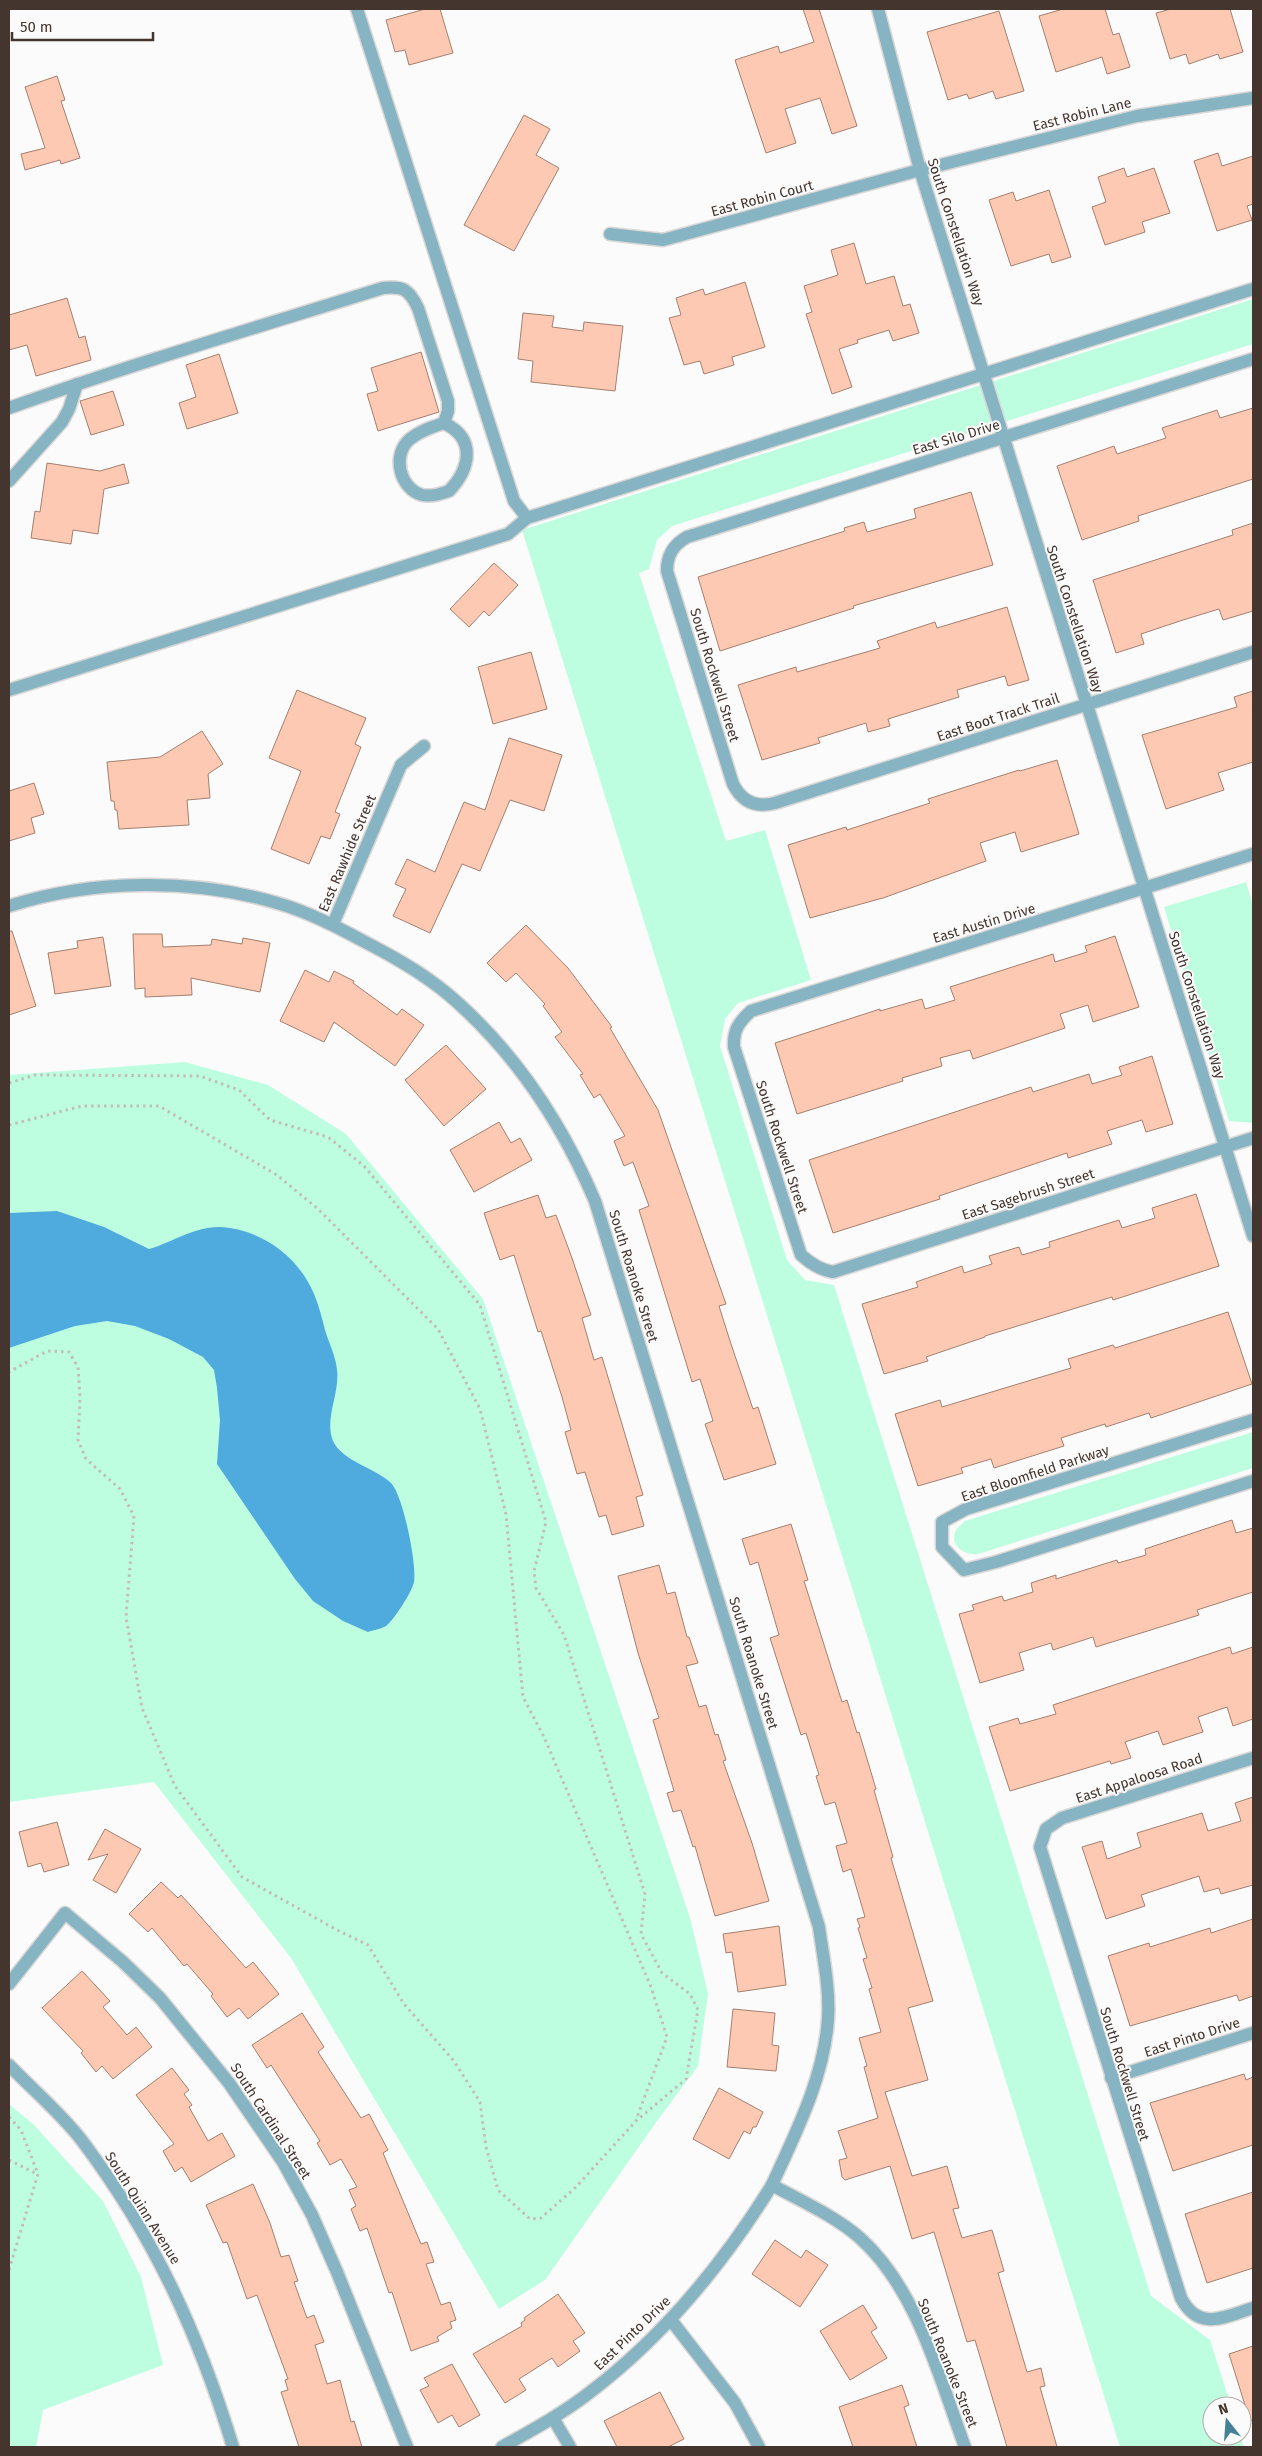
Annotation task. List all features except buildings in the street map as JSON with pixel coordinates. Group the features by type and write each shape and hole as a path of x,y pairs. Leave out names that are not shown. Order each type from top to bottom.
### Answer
{"street":[{"path":"357,9 514,501 527,518"},
{"name":"South Constellation Way","path":"878,9 920,170 985,375 1002,438 1253,1236"},
{"name":"East Robin Lane","path":"920,170 1138,116 1253,98"},
{"name":"East Robin Court","path":"610,234 662,240 920,170"},
{"path":"9,408 77,384 383,288 395,287 405,290 412,296 418,308 448,401 448,411 444,423"},
{"path":"9,690 508,534 527,518 1253,289"},
{"name":"East Silo Drive","path":"671,550 687,537 1253,359"},
{"path":"9,480 62,422 70,409 77,384"},
{"path":"444,423 454,428 462,437 466,461 464,473 449,491 425,496 414,492 402,479 399,464 401,452 409,440 426,429 444,423"},
{"name":"South Rockwell Street","path":"671,550 666,571 727,765 738,793 750,802"},
{"name":"East Boot Track Trail","path":"750,802 765,806 1253,652"},
{"name":"East Rawhide Street","path":"9,906 94,887 149,885 211,890 277,903 333,924 401,765 424,746"},
{"name":"East Austin Drive","path":"734,1034 741,1020 751,1011 1253,854"},
{"name":"South Roanoke Street","path":"333,924 402,961 432,981 480,1025 532,1084 555,1119 579,1164 595,1201 819,1927 828,2018 822,2058 804,2116 772,2185 859,2237 881,2260 897,2283 917,2320 965,2447"},
{"name":"South Rockwell Street","path":"734,1034 734,1047 801,1255 812,1265"},
{"name":"East Sagebrush Street","path":"812,1265 833,1272 1253,1138"},
{"name":"East Bloomfield Parkway","path":"1253,1420 966,1509 942,1522 942,1548 964,1570 996,1562 1253,1481"},
{"name":"East Appaloosa Road","path":"1042,1838 1053,1822 1062,1818 1253,1758"},
{"name":"South Rockwell Street","path":"1042,1838 1040,1852 1181,2298 1186,2308 1193,2315 1203,2319 1214,2320 1253,2308"},
{"name":"South Cardinal Street","path":"9,1984 65,1913 123,1962 160,1998 229,2083 283,2162 312,2215 338,2272 407,2447"},
{"name":"East Pinto Drive","path":"1111,2078 1253,2033"},
{"name":"South Quinn Avenue","path":"9,2065 82,2141 135,2219 164,2269 194,2333 233,2447"},
{"name":"East Pinto Drive","path":"502,2447 553,2418 629,2360 671,2320 743,2232 772,2185"},
{"path":"671,2320 735,2403 759,2447"},
{"path":"553,2418 570,2447"}],"path":[{"path":"9,1083 35,1075 200,1076 239,1090 270,1120 328,1137 364,1166 480,1305 546,1522 534,1571 536,1588 564,1635 645,1894 641,1934 662,1973 690,1994 698,2010 686,2079 636,2121 576,2187 542,2218 530,2219 498,2190 486,2146 480,2102 454,2061 404,2004 368,1945 338,1931 242,1877 175,1786 142,1708 126,1616 134,1516 120,1488 86,1459 78,1440 80,1398 78,1367 70,1352 47,1351 9,1372"},
{"path":"9,1125 82,1106 159,1106 277,1175 318,1209 438,1329 480,1409 506,1514 523,1697 544,1737 651,1987 667,2037 636,2121"},
{"path":"9,2117 21,2130 38,2174 21,2225 13,2262 9,2270"},
{"path":"9,2160 38,2174"}],"green space":[{"path":"1253,299 1253,344 672,526 657,540 649,569 639,573 726,841 765,830 811,980 738,1003 725,1019 720,1046 787,1260 805,1280 834,1285 1151,2296 1210,2340 1228,2396 1202,2396 1202,2446 1244,2447 1120,2447 522,530"},
{"path":"1246,882 1253,905 1253,1123 1229,1121 1164,907"},
{"path":"185,1062 268,1085 346,1134 483,1299 691,1921 708,1994 698,2066 545,2280 499,2309 291,1958 154,1782 9,1802 9,1075"},
{"path":"1253,1432 1253,1468 978,1554 964,1552 954,1541 956,1530 965,1521"},
{"path":"9,2104 34,2125 103,2201 141,2277 163,2365 43,2410 36,2447 9,2447"}],"water":[{"path":"57,1211 104,1227 149,1249 202,1229 221,1227 236,1229 251,1233 277,1247 298,1268 307,1280 316,1299 334,1355 337,1379 330,1424 333,1441 344,1454 391,1483 400,1501 408,1530 414,1582 402,1605 386,1626 368,1632 343,1621 313,1601 295,1579 217,1464 220,1420 217,1388 214,1370 203,1357 169,1339 135,1326 107,1321 75,1326 9,1348 9,1213"}]}
